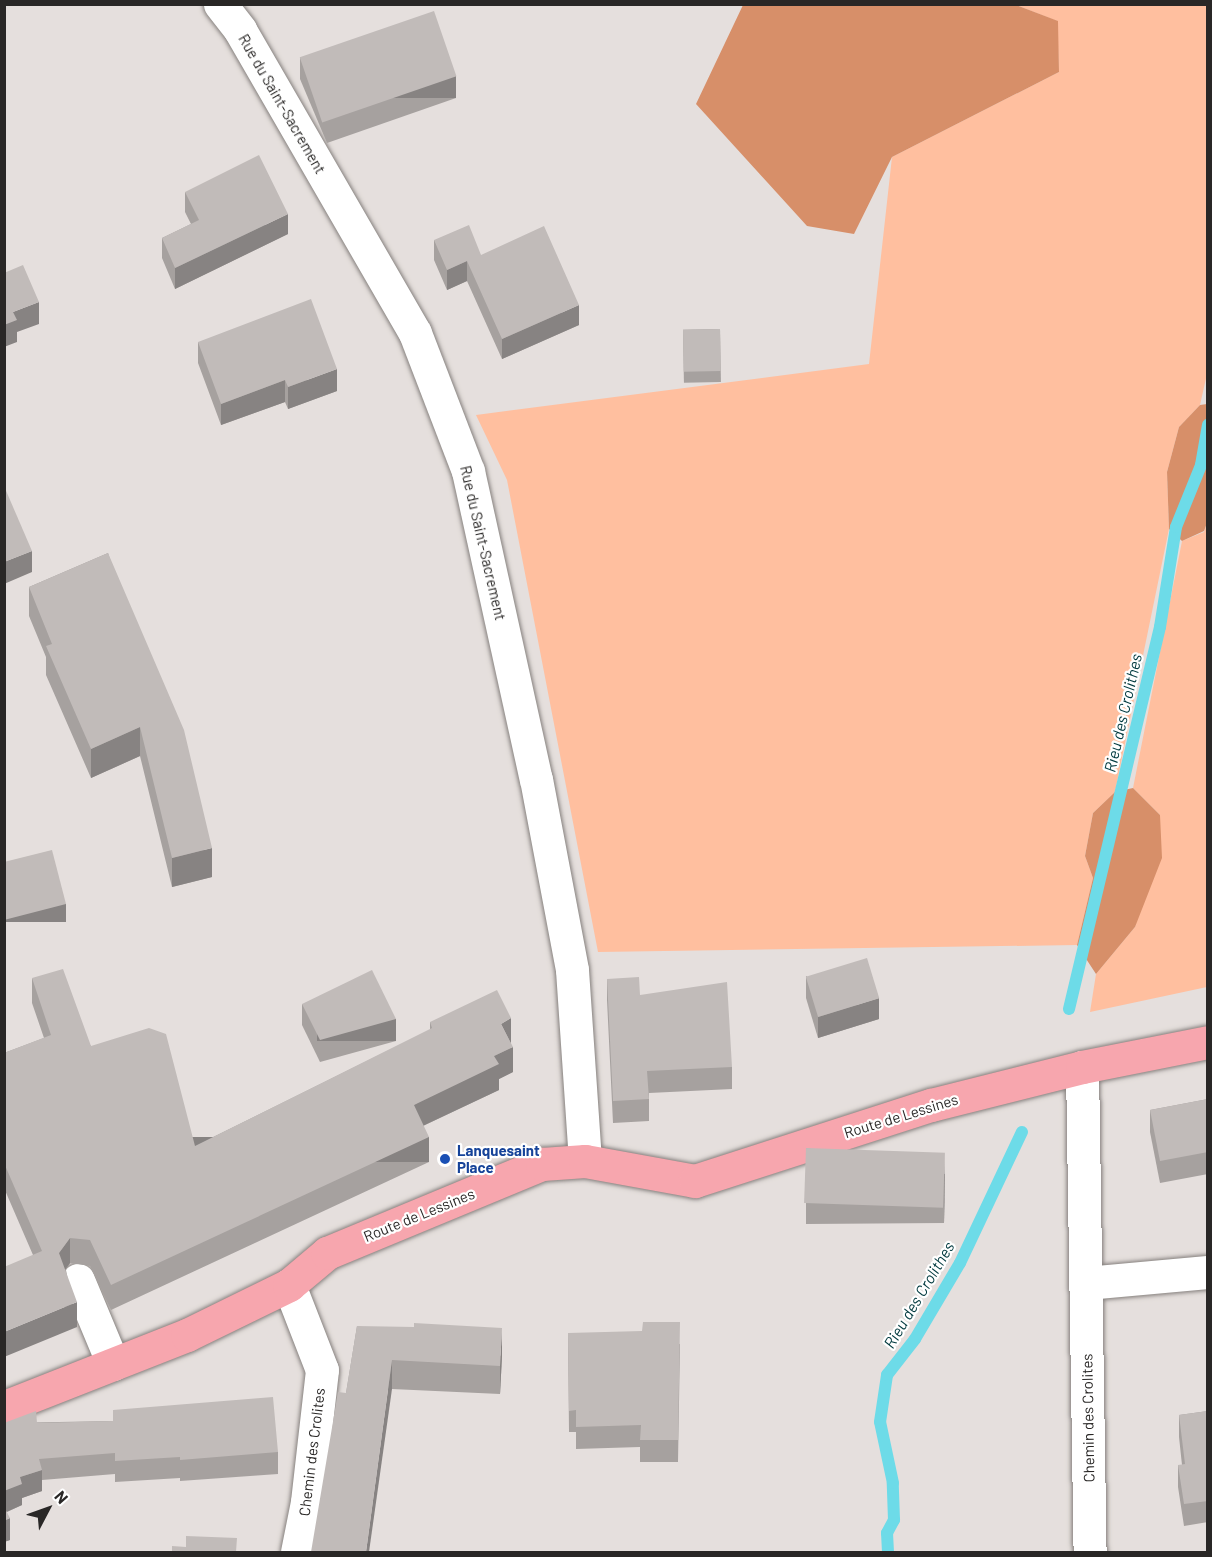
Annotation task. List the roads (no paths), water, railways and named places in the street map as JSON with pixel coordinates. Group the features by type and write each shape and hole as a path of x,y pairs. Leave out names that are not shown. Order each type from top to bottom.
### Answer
{"main road":[{"name":"Route de Lessines","path":"4,1407 187,1335 289,1285 327,1252 542,1164 585,1161 695,1181 931,1105 1082,1067 1208,1042"}],"street":[{"name":"Rue du Saint-Sacrement","path":"220,4 240,30 415,333 468,471 536,779 572,970 585,1161"},
{"name":"Chemin des Crolites","path":"1082,1067 1090,1552"},
{"path":"1086,1283 1208,1272"},
{"path":"78,1280 113,1364"},
{"name":"Chemin des Crolites","path":"289,1285 322,1370 307,1502 297,1552"}],"waterway":[{"name":"Rieu des Crolithes","path":"1069,1009 1160,627 1176,527 1201,465 1208,425"},
{"name":"Rieu des Crolithes","path":"888,1552 887,1533 894,1520 893,1483 880,1422 887,1375 915,1339 960,1263 1022,1132"}],"place":[{"name":"Lanquesaint Place","path":"445,1159"}]}
